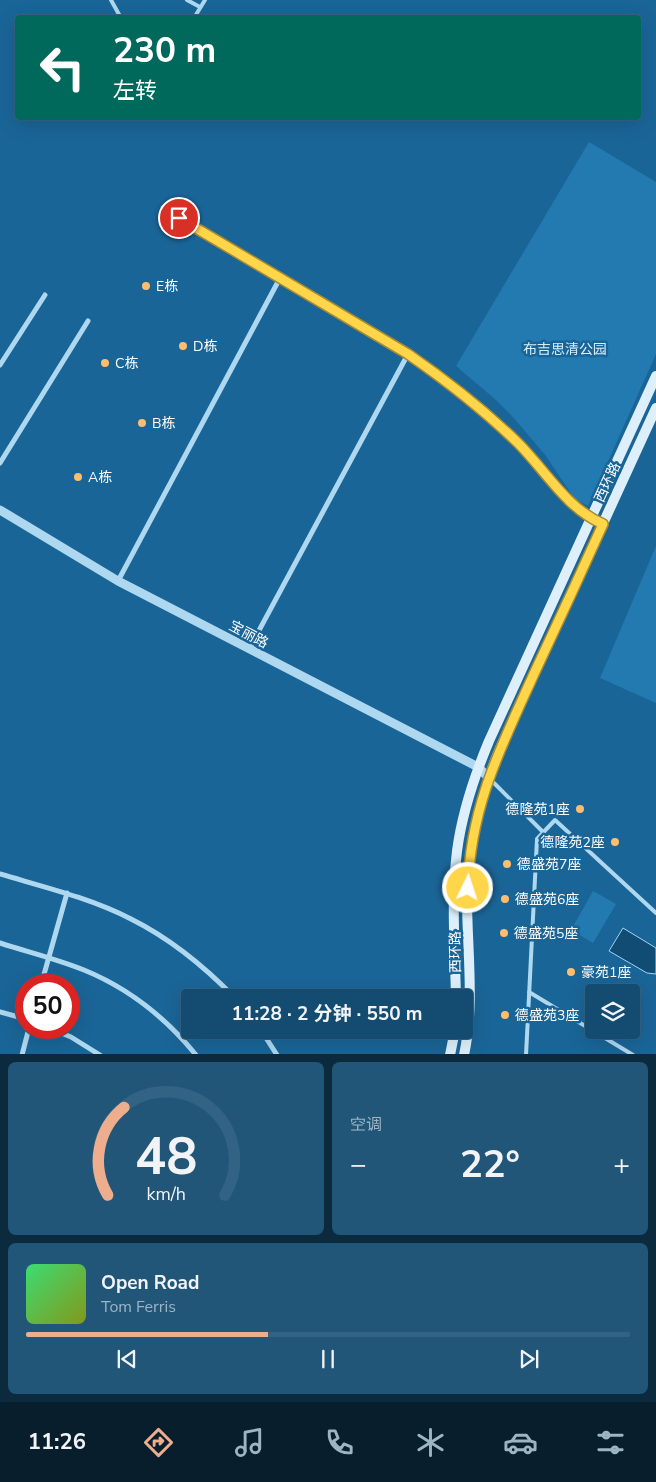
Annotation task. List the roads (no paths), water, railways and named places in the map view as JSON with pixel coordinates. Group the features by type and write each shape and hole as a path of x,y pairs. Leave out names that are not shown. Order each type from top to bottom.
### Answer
{"main road":[{"name":"西环路","path":"456,989 454,899 456,860 466,807 478,767 656,376"},
{"name":"西环路","path":"464,1054 470,1019 467,899 469,869 474,832 488,778 656,408"},
{"path":"450,1054 453,1039"}],"street":[{"path":"163,208 408,354 452,385 494,420 520,445 566,500 590,519 603,524"},
{"path":"118,580 280,278"},
{"path":"0,366 45,294"},
{"path":"0,462 88,321"},
{"path":"249,650 408,354"},
{"name":"宝丽路","path":"0,510 118,580 249,650 478,767 488,778"},
{"path":"0,874 67,894 131,918 160,935 206,970 226,989"},
{"path":"44,974 67,894"},
{"path":"0,943 82,969 124,991 167,1024 196,1054"},
{"path":"0,1012 15,1016"},
{"path":"22,1054 26,1039"},
{"path":"74,1039 100,1054"},
{"path":"267,1039 277,1054"}],"lane":[{"path":"110,0 119,15"},
{"path":"187,0 200,8"},
{"path":"196,15 205,0"},
{"path":"488,778 543,832"},
{"path":"526,1054 537,839 543,832 555,820 656,913"},
{"path":"529,992 633,1054"}],"place":[{"name":"E栋","path":"146,286"},
{"name":"D栋","path":"183,346"},
{"name":"C栋","path":"105,363"},
{"name":"B栋","path":"142,423"},
{"name":"A栋","path":"78,477"},
{"name":"德隆苑1座","path":"580,809"},
{"name":"德隆苑2座","path":"615,842"},
{"name":"德盛苑7座","path":"507,864"},
{"name":"德盛苑6座","path":"505,899"},
{"name":"德盛苑5座","path":"504,933"},
{"name":"豪苑1座","path":"571,972"},
{"name":"德盛苑3座","path":"505,1015"}],"park label":[{"name":"布吉思清公园","path":"565,349"}]}
